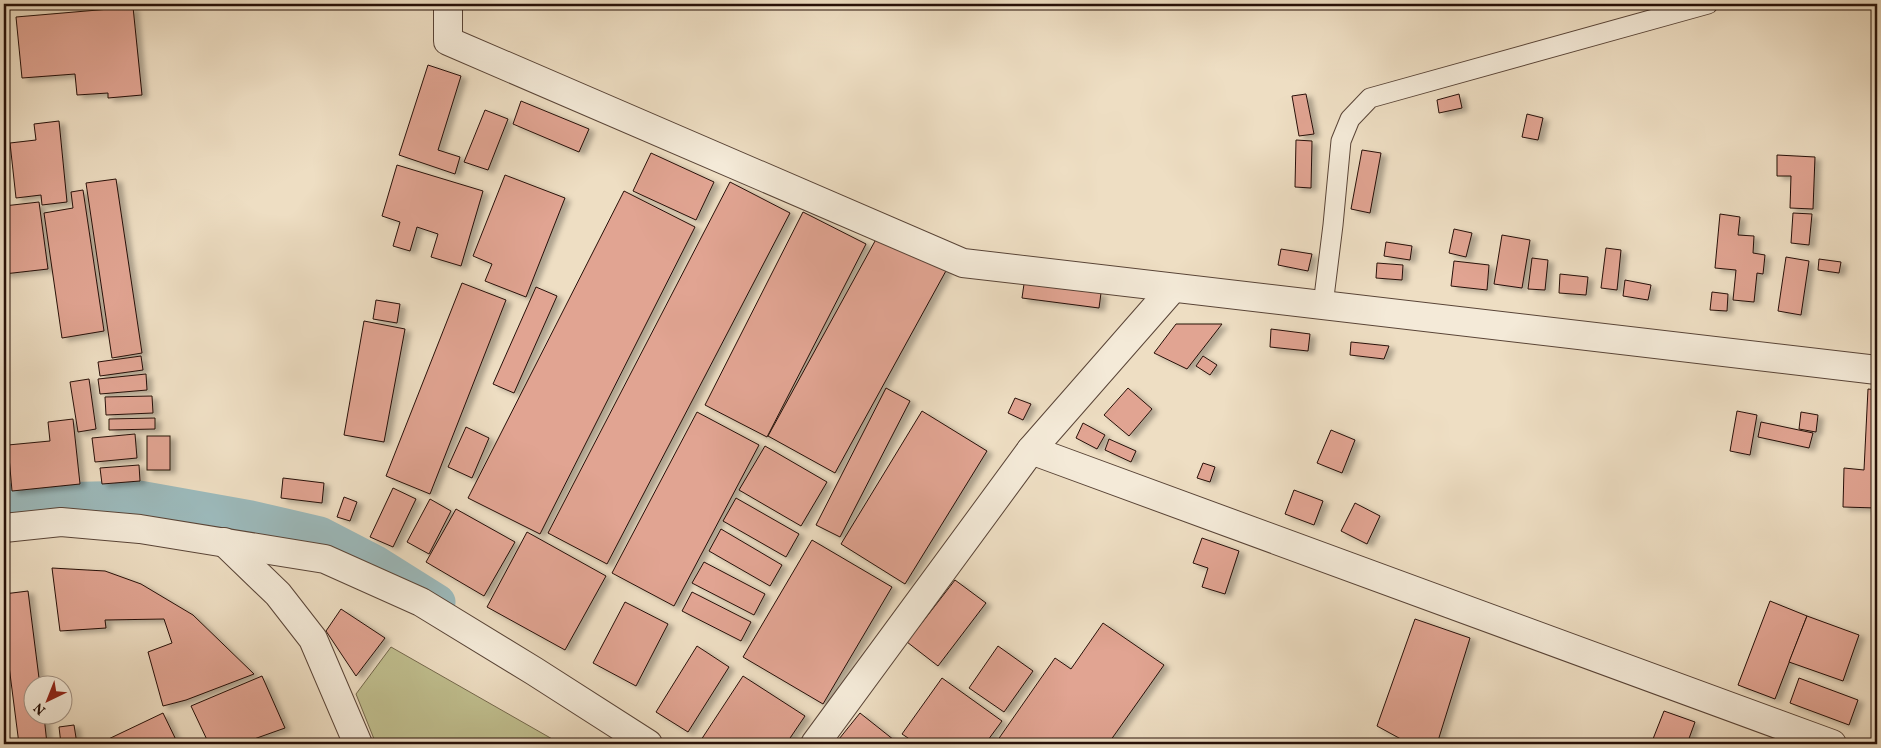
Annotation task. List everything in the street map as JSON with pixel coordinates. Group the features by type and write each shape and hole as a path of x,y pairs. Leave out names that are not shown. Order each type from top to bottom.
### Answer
{"street":[{"path":"448,4 448,41 963,263 1172,289 1877,370"},
{"path":"815,744 1031,450 1172,289"},
{"path":"1031,450 1832,744"},
{"path":"4,528 61,522 140,529 325,559 421,602 534,670 648,744"},
{"path":"224,542 278,594 313,639 358,744"}],"lane":[{"path":"1323,305 1341,141 1350,118 1370,98 1708,4"}],"shaded area":[{"path":"391,647 561,744 376,744 356,694"}],"building":[{"path":"133,7 142,95 108,98 108,93 77,95 75,74 22,78 16,17"},
{"path":"428,65 461,76 438,150 460,157 455,174 399,155"},
{"path":"1306,94 1314,134 1299,136 1292,96"},
{"path":"1459,94 1462,108 1439,113 1437,100"},
{"path":"521,101 589,129 579,152 513,124"},
{"path":"485,110 508,119 488,170 464,162"},
{"path":"1527,114 1543,118 1538,140 1522,137"},
{"path":"59,121 67,202 42,205 41,195 16,198 10,143 36,140 34,124"},
{"path":"1296,140 1312,141 1311,188 1295,187"},
{"path":"1362,150 1381,153 1370,213 1351,209"},
{"path":"651,153 714,182 696,220 633,191"},
{"path":"1777,155 1815,157 1813,209 1790,208 1791,176 1777,176"},
{"path":"397,165 483,191 461,266 431,257 438,234 417,227 410,251 393,246 400,222 382,216"},
{"path":"505,175 565,198 526,297 485,281 492,264 473,256"},
{"path":"116,179 142,353 112,358 86,183"},
{"path":"730,182 790,213 607,564 548,533"},
{"path":"83,190 104,331 62,338 44,213 73,208 71,192"},
{"path":"624,191 695,227 540,534 468,498"},
{"path":"39,202 48,269 4,274 4,206"},
{"path":"803,212 866,244 767,437 705,405"},
{"path":"1793,213 1812,214 1809,245 1791,243"},
{"path":"1720,214 1740,217 1738,235 1754,236 1753,253 1765,255 1763,274 1757,273 1754,302 1733,300 1736,270 1715,268"},
{"path":"1454,229 1472,233 1466,257 1449,253"},
{"path":"880,232 947,269 835,473 768,436"},
{"path":"1502,235 1530,240 1522,288 1494,284"},
{"path":"1386,242 1412,246 1410,260 1384,256"},
{"path":"1606,248 1621,250 1617,290 1601,288"},
{"path":"1281,249 1312,254 1308,271 1278,265"},
{"path":"1786,257 1809,261 1801,315 1778,311"},
{"path":"1532,258 1548,260 1545,290 1528,289"},
{"path":"1819,259 1841,262 1839,273 1818,270"},
{"path":"1454,261 1489,265 1487,290 1451,286"},
{"path":"1377,263 1403,265 1402,280 1376,278"},
{"path":"1560,274 1588,277 1586,295 1559,293"},
{"path":"1625,280 1651,285 1648,300 1623,296"},
{"path":"462,283 506,300 430,494 386,476"},
{"path":"1024,284 1101,293 1099,308 1022,298"},
{"path":"536,287 557,296 514,393 493,384"},
{"path":"1712,292 1728,294 1727,311 1710,310"},
{"path":"376,300 400,304 397,323 373,319"},
{"path":"364,321 405,329 384,442 344,435"},
{"path":"1176,324 1222,324 1187,369 1154,353"},
{"path":"1271,329 1310,334 1308,351 1270,347"},
{"path":"1351,342 1389,346 1384,359 1350,355"},
{"path":"141,356 143,370 100,376 98,362"},
{"path":"1203,356 1217,365 1210,375 1196,366"},
{"path":"146,374 147,390 100,394 98,379"},
{"path":"89,379 96,429 78,432 70,382"},
{"path":"886,388 910,401 840,537 816,525"},
{"path":"1128,388 1152,409 1129,436 1104,415"},
{"path":"1868,389 1877,390 1877,508 1843,507 1844,468 1864,470"},
{"path":"152,396 153,413 106,415 105,397"},
{"path":"1015,398 1031,404 1023,420 1008,413"},
{"path":"922,411 987,451 905,584 841,544"},
{"path":"1737,411 1757,415 1750,455 1730,451"},
{"path":"697,412 759,445 674,606 612,573"},
{"path":"1801,412 1818,415 1816,432 1799,429"},
{"path":"155,418 155,429 109,430 109,419"},
{"path":"73,419 80,484 12,491 8,445 50,441 48,422"},
{"path":"1761,422 1813,433 1809,448 1758,437"},
{"path":"1083,423 1105,435 1097,449 1076,438"},
{"path":"466,427 489,438 472,478 448,467"},
{"path":"1331,430 1355,440 1342,473 1317,463"},
{"path":"135,434 137,458 95,462 92,438"},
{"path":"147,436 170,436 170,470 147,470"},
{"path":"1109,439 1136,451 1131,462 1105,450"},
{"path":"765,446 827,482 801,526 739,490"},
{"path":"1203,463 1215,467 1210,482 1197,478"},
{"path":"139,465 140,481 102,484 100,468"},
{"path":"283,478 324,483 322,503 281,498"},
{"path":"393,488 416,499 393,547 370,537"},
{"path":"1294,490 1323,501 1314,525 1285,514"},
{"path":"344,497 357,502 350,521 337,517"},
{"path":"736,498 799,534 786,557 723,521"},
{"path":"430,499 451,511 429,554 407,542"},
{"path":"1355,503 1380,516 1367,544 1341,531"},
{"path":"456,509 515,542 484,596 426,562"},
{"path":"721,529 782,565 770,586 709,551"},
{"path":"527,532 606,576 565,650 487,607"},
{"path":"1202,538 1239,551 1225,594 1202,587 1208,568 1193,563"},
{"path":"812,540 892,587 823,704 743,657"},
{"path":"704,562 765,594 754,615 692,583"},
{"path":"52,568 105,571 141,584 193,615 254,674 186,700 163,706 148,652 172,643 164,619 105,620 106,628 60,631"},
{"path":"955,580 986,603 938,666 907,642"},
{"path":"28,591 39,676 22,676 22,726 45,726 47,744 19,744 4,627 4,594"},
{"path":"692,592 751,622 741,641 682,611"},
{"path":"1770,601 1807,616 1775,699 1738,685"},
{"path":"625,602 668,624 636,686 593,663"},
{"path":"341,609 385,638 356,676 326,631"},
{"path":"1807,616 1859,635 1843,681 1789,662"},
{"path":"1415,619 1470,638 1437,744 1410,744 1377,726"},
{"path":"1103,623 1164,665 1108,744 995,744 1055,658 1071,669"},
{"path":"697,646 729,667 688,732 656,712"},
{"path":"998,646 1033,671 1004,712 969,688"},
{"path":"262,676 285,728 240,744 209,744 191,706"},
{"path":"743,676 805,716 786,744 708,744 701,740"},
{"path":"942,678 1002,721 985,744 917,744 902,734"},
{"path":"1799,678 1858,700 1849,725 1790,703"},
{"path":"1664,711 1695,722 1687,744 1651,744"},
{"path":"163,713 178,744 98,744"},
{"path":"860,713 899,744 835,744"},
{"path":"74,725 77,744 61,744 59,727"}],"waterway":[{"path":"4,501 139,498 251,518 320,534 376,563 438,602"}]}
